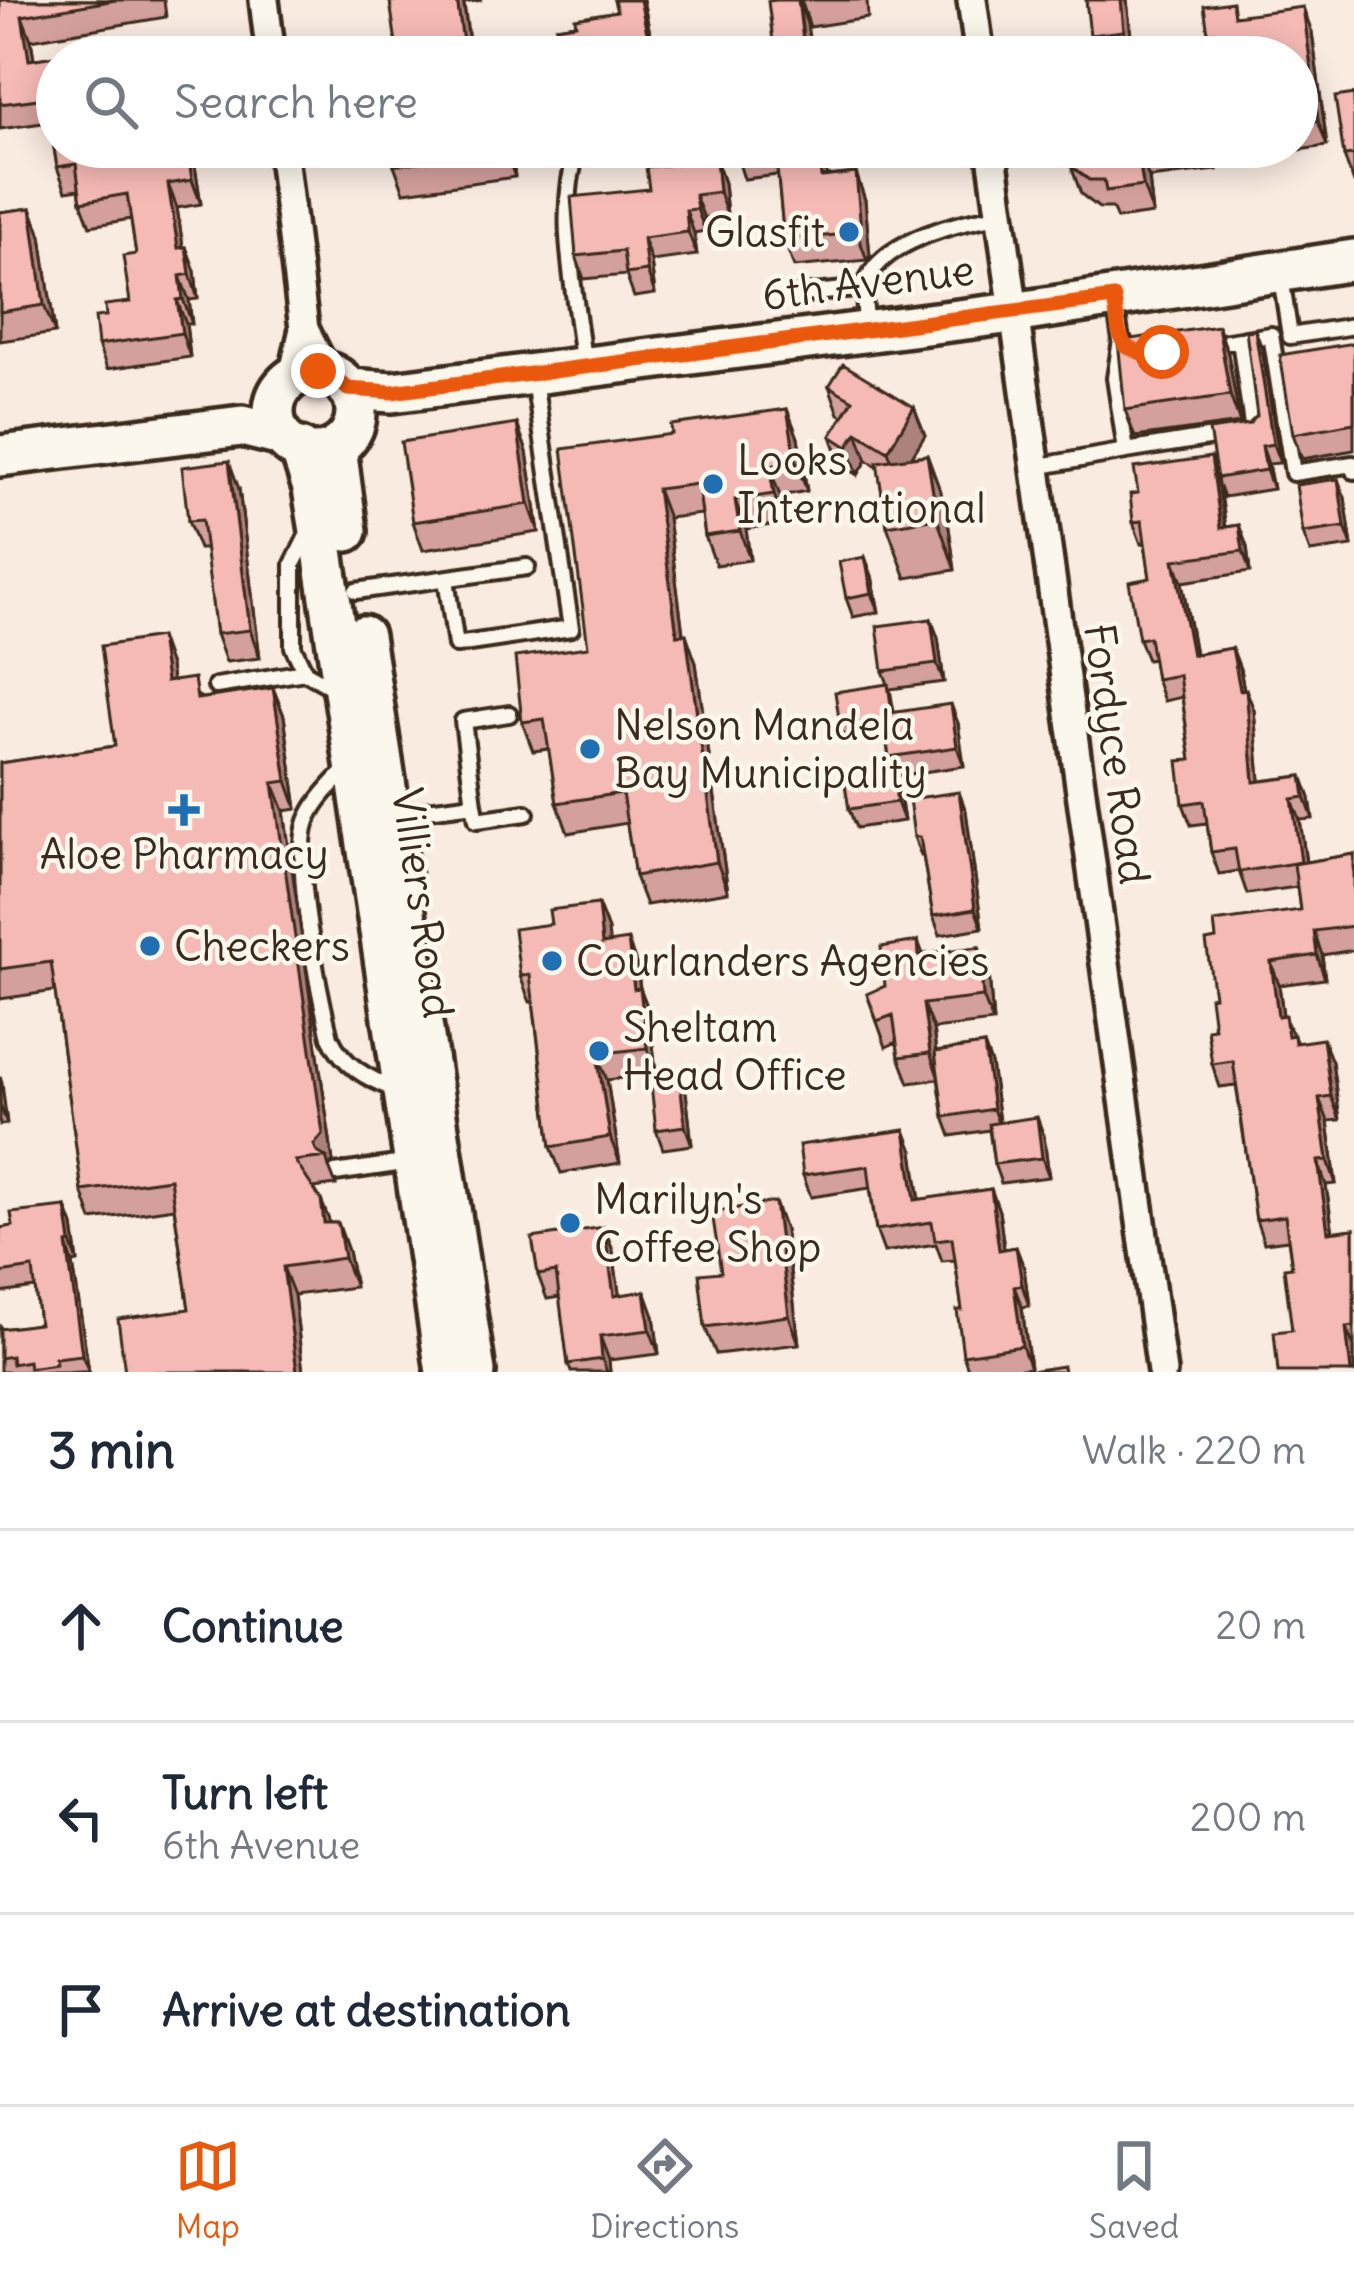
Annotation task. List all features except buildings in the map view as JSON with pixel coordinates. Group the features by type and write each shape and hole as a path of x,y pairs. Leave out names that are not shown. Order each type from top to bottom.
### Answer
{"street":[{"path":"264,0 268,36"},
{"path":"972,0 977,36"},
{"name":"Villiers Road","path":"285,168 304,329 306,413 318,518 402,1091 428,1159 475,1372"},
{"name":"Fordyce Road","path":"994,168 1162,1372"},
{"name":"6th Avenue","path":"0,456 306,413 392,392 1013,313 1354,260"},
{"name":"Villiers Road","path":"306,413 356,591 391,815 446,1372"}],"lane":[{"path":"573,168 568,226 584,365"},
{"path":"868,331 866,287 881,262 916,240 1000,216"},
{"path":"1280,272 1290,336 1354,326"},
{"path":"794,295 866,287"},
{"path":"1114,298 1121,340 1114,368 1126,451"},
{"path":"1201,346 1271,335 1292,473 1353,464 1354,471"},
{"path":"1121,340 1131,351 1152,353"},
{"path":"1035,466 1253,431 1240,340"},
{"path":"446,579 456,645 571,628 532,374"},
{"path":"546,464 566,460"},
{"path":"318,518 293,564 293,647 305,672 344,694"},
{"path":"356,591 527,567"},
{"path":"216,686 305,672"},
{"path":"509,714 463,721 476,820 526,813"},
{"path":"354,760 308,819 302,865 330,1037 353,1067 402,1091"},
{"path":"391,815 474,804"},
{"path":"334,1173 428,1159"}],"place":[{"name":"Glasfit","path":"849,232"},
{"name":"Looks International","path":"713,484"},
{"name":"Nelson Mandela Bay Municipality","path":"590,749"},
{"name":"Aloe Pharmacy","path":"184,810"},
{"name":"Checkers","path":"150,946"},
{"name":"Courlanders Agencies","path":"552,961"},
{"name":"Sheltam Head Office","path":"599,1051"},
{"name":"Marilyn's Coffee Shop","path":"570,1223"}],"route":[{"path":"318,371 332,375 348,389 392,392 1114,298 1125,346 1144,354 1162,352"}]}
